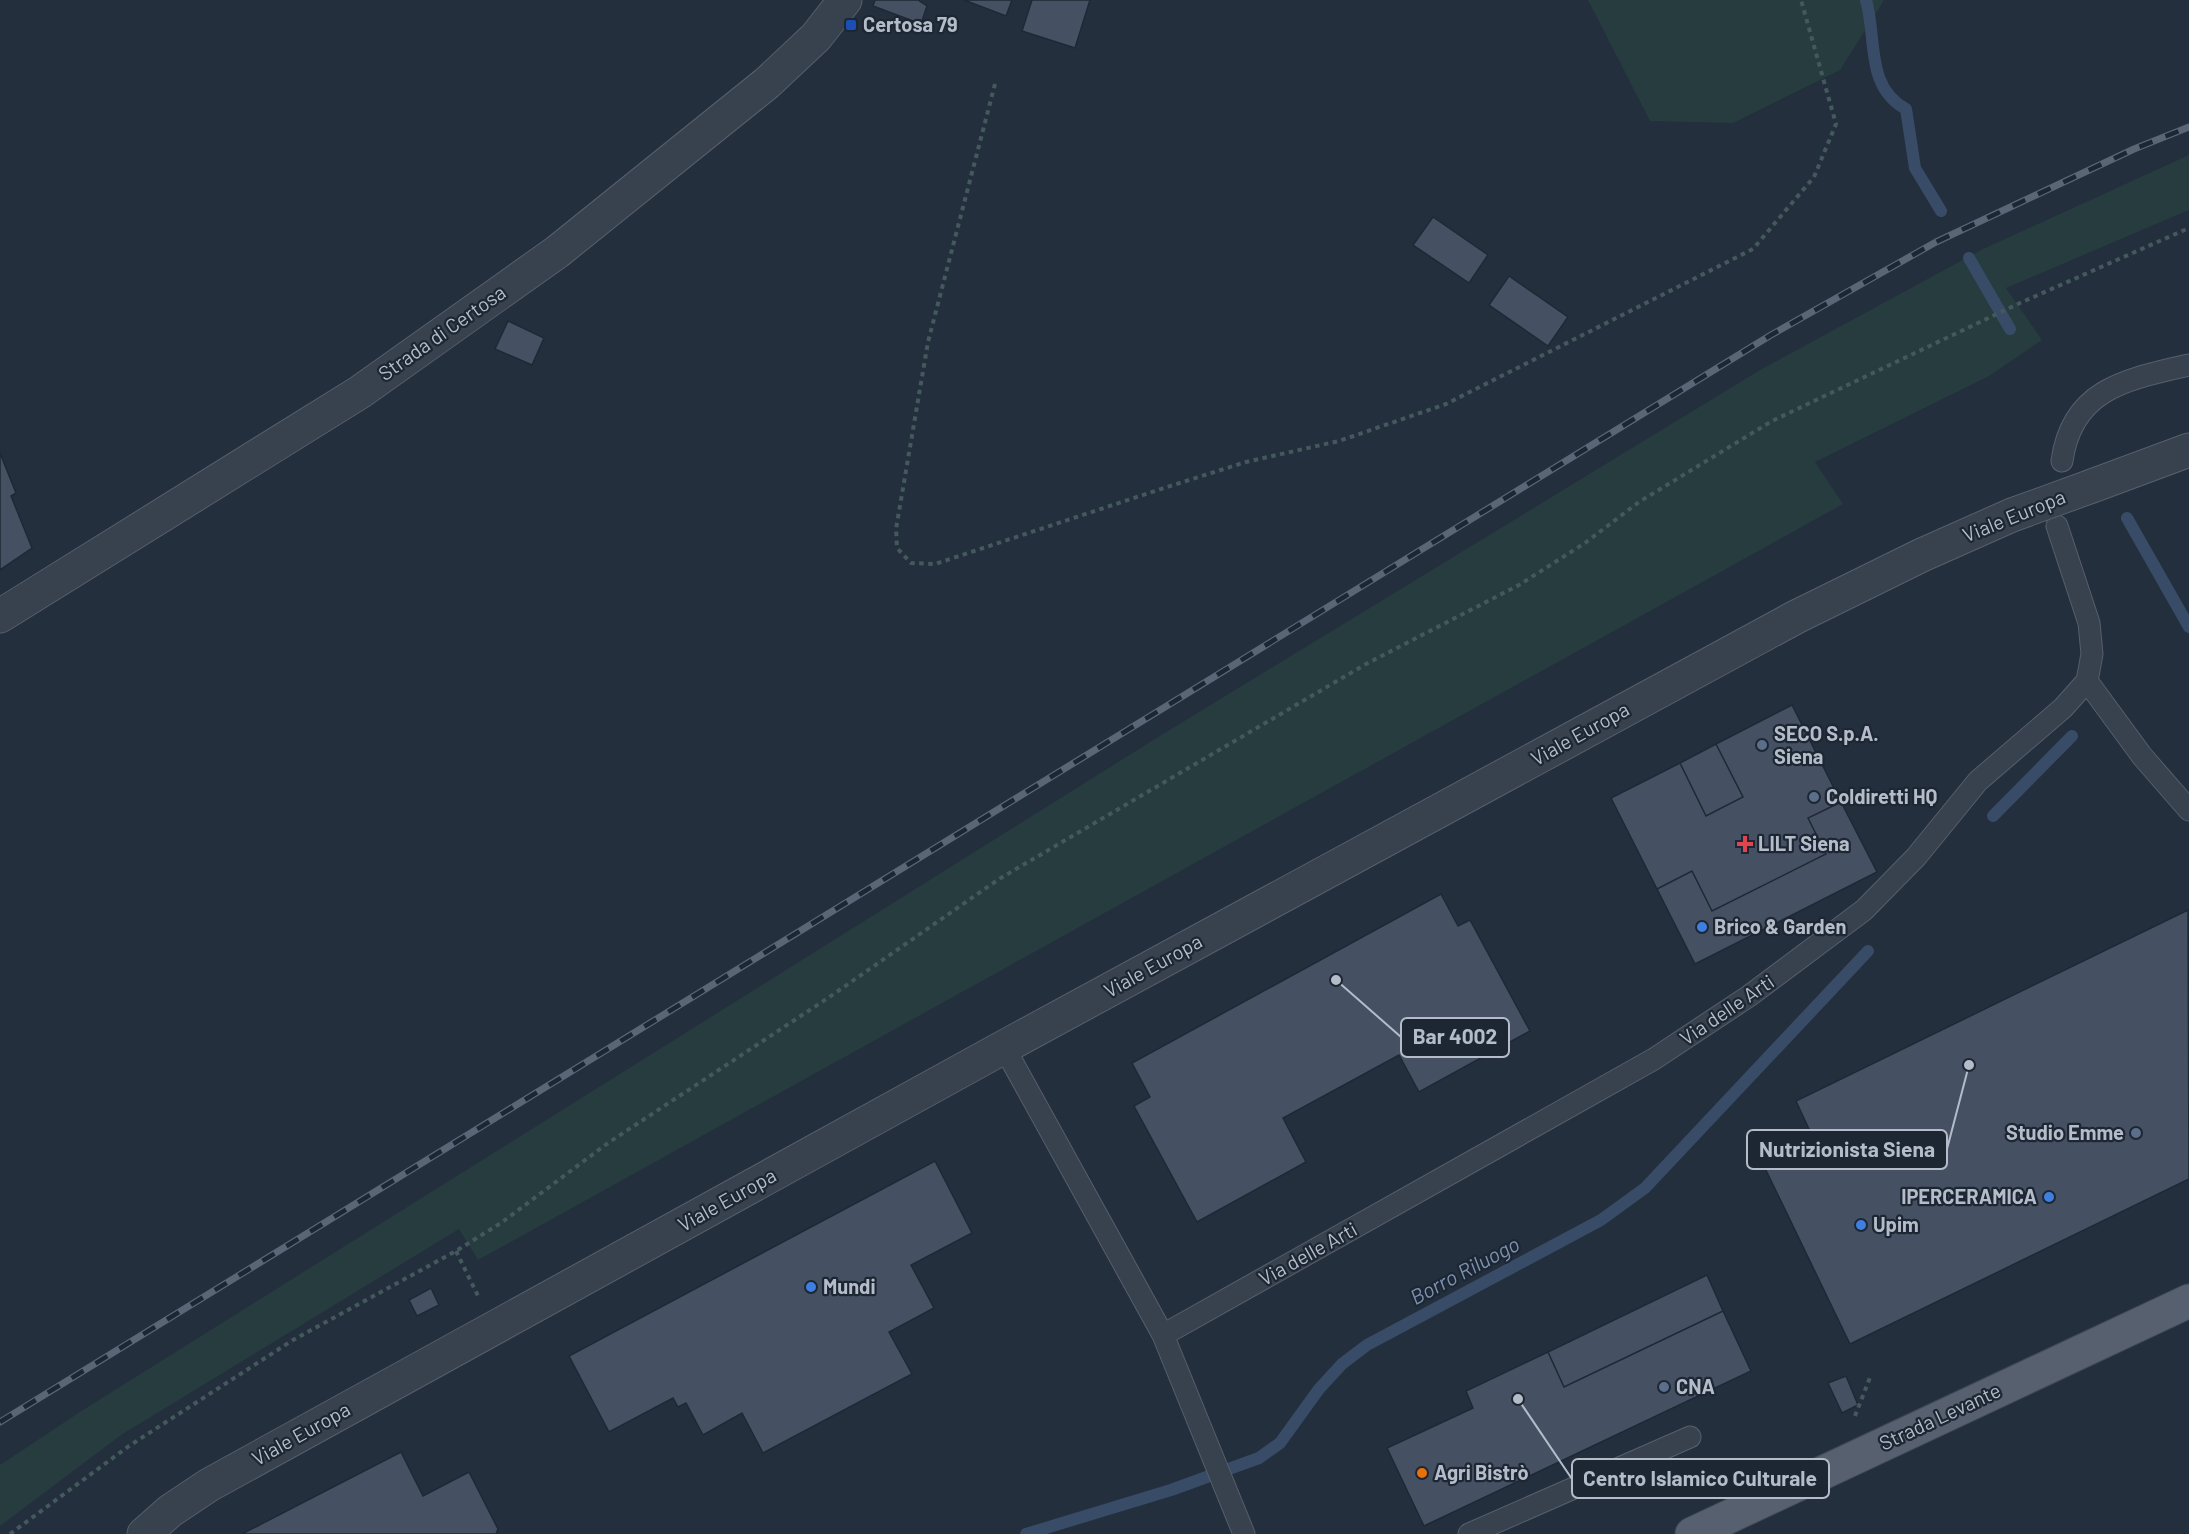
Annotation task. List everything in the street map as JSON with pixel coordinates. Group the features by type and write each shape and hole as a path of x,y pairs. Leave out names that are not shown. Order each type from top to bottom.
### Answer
{"main road":[{"name":"Strada Levante","path":"1692,1534 2189,1301"}],"street":[{"name":"Strada di Certosa","path":"0,616 360,392 557,252 767,83 816,36 845,0"},
{"name":"Viale Europa","path":"144,1534 170,1511 209,1485 1004,1047 1797,617 1922,555 2012,515 2189,450"}],"lane":[{"path":"2062,461 2073,424 2086,406 2103,391 2127,380 2189,365"},
{"path":"2057,526 2089,623 2092,654 2087,681 2142,756 2189,810"},
{"name":"Via delle Arti","path":"1163,1335 1654,1059 1749,996 1864,910 1910,860 1916,857 1978,781 2063,708 2087,681"},
{"path":"1004,1047 1163,1335 1244,1534"},
{"path":"1469,1534 1690,1437"}],"path":[{"path":"995,84 928,342 896,529 897,548 911,563 935,564 1246,462 1339,441 1446,404 1753,249 1814,177 1836,124 1801,0"},
{"path":"10,1534 129,1446 293,1340 456,1251 501,1222 608,1143 828,998 999,879 1366,664 1519,585 1585,543 1639,502 1773,421 2020,303 2189,228"},
{"path":"456,1251 494,1327"},
{"path":"1852,1426 1871,1375"}],"green space":[{"path":"1588,0 1883,0 1883,2 1840,70 1733,123 1650,121"},
{"path":"2189,155 2189,210 2006,288 2042,340 1989,376 1815,462 1843,504 478,1260 459,1229 121,1435 0,1526 0,1465 83,1410 1163,734 1760,370 1983,249"}],"building":[{"path":"875,0 918,0 927,6 921,24 873,6"},
{"path":"964,0 1012,0 1006,16"},
{"path":"1032,0 1090,0 1075,48 1022,31"},
{"path":"1433,217 1488,255 1469,283 1413,245"},
{"path":"1509,276 1568,317 1548,346 1489,305"},
{"path":"508,321 544,338 532,365 495,349"},
{"path":"0,453 16,493 11,496 32,548 0,570"},
{"path":"1792,705 1841,802 1808,818 1826,854 1712,911 1692,871 1657,889 1611,798 1680,763 1706,816 1743,797 1716,744"},
{"path":"1716,744 1743,797 1706,816 1680,763"},
{"path":"1841,802 1877,872 1695,964 1657,889 1692,871 1712,911 1826,854 1808,818"},
{"path":"1441,894 1458,926 1470,920 1530,1031 1419,1092 1399,1055 1283,1118 1306,1162 1197,1222 1134,1106 1150,1097 1132,1063"},
{"path":"2188,910 2189,1179 1850,1344 1763,1164 1814,1140 1796,1101"},
{"name":"Mundi","path":"935,1161 972,1233 911,1265 934,1308 889,1332 912,1374 763,1453 742,1413 703,1435 686,1403 678,1407 673,1398 609,1432 569,1356"},
{"path":"1707,1275 1723,1311 1564,1387 1548,1352"},
{"path":"431,1288 439,1305 417,1316 409,1300"},
{"path":"1723,1311 1751,1371 1424,1526 1387,1448 1473,1408 1466,1391 1548,1352 1564,1387"},
{"path":"1846,1376 1858,1405 1842,1413 1828,1383"},
{"path":"401,1452 423,1496 469,1472 498,1529 496,1534 242,1534"}],"waterway":[{"path":"1866,0 1878,75 1893,100 1906,109 1915,168 1941,211"},
{"path":"1969,258 2010,329"},
{"path":"2127,518 2189,627"},
{"name":"Borro Riluogo","path":"1993,816 2072,736"},
{"name":"Borro Riluogo","path":"1026,1534 1171,1490 1259,1458 1280,1443 1319,1389 1342,1364 1367,1345 1601,1220 1645,1188 1868,951"}],"railway":[{"path":"0,1422 1771,335 1936,242 2134,149 2189,127"}],"place":[{"name":"Certosa 79","path":"851,25"},
{"name":"SECO S.p.A. Siena","path":"1762,745"},
{"name":"Coldiretti HQ","path":"1814,797"},
{"name":"LILT Siena","path":"1745,844"},
{"name":"Brico & Garden","path":"1702,927"},
{"name":"Bar 4002","path":"1336,980"},
{"name":"Nutrizionista Siena","path":"1969,1065"},
{"name":"Studio Emme","path":"2136,1133"},
{"name":"IPERCERAMICA","path":"2049,1197"},
{"name":"Upim","path":"1861,1225"},
{"name":"Mundi","path":"811,1287"},
{"name":"CNA","path":"1664,1387"},
{"name":"Centro Islamico Culturale","path":"1518,1399"},
{"name":"Agri Bistrò","path":"1422,1473"}]}
